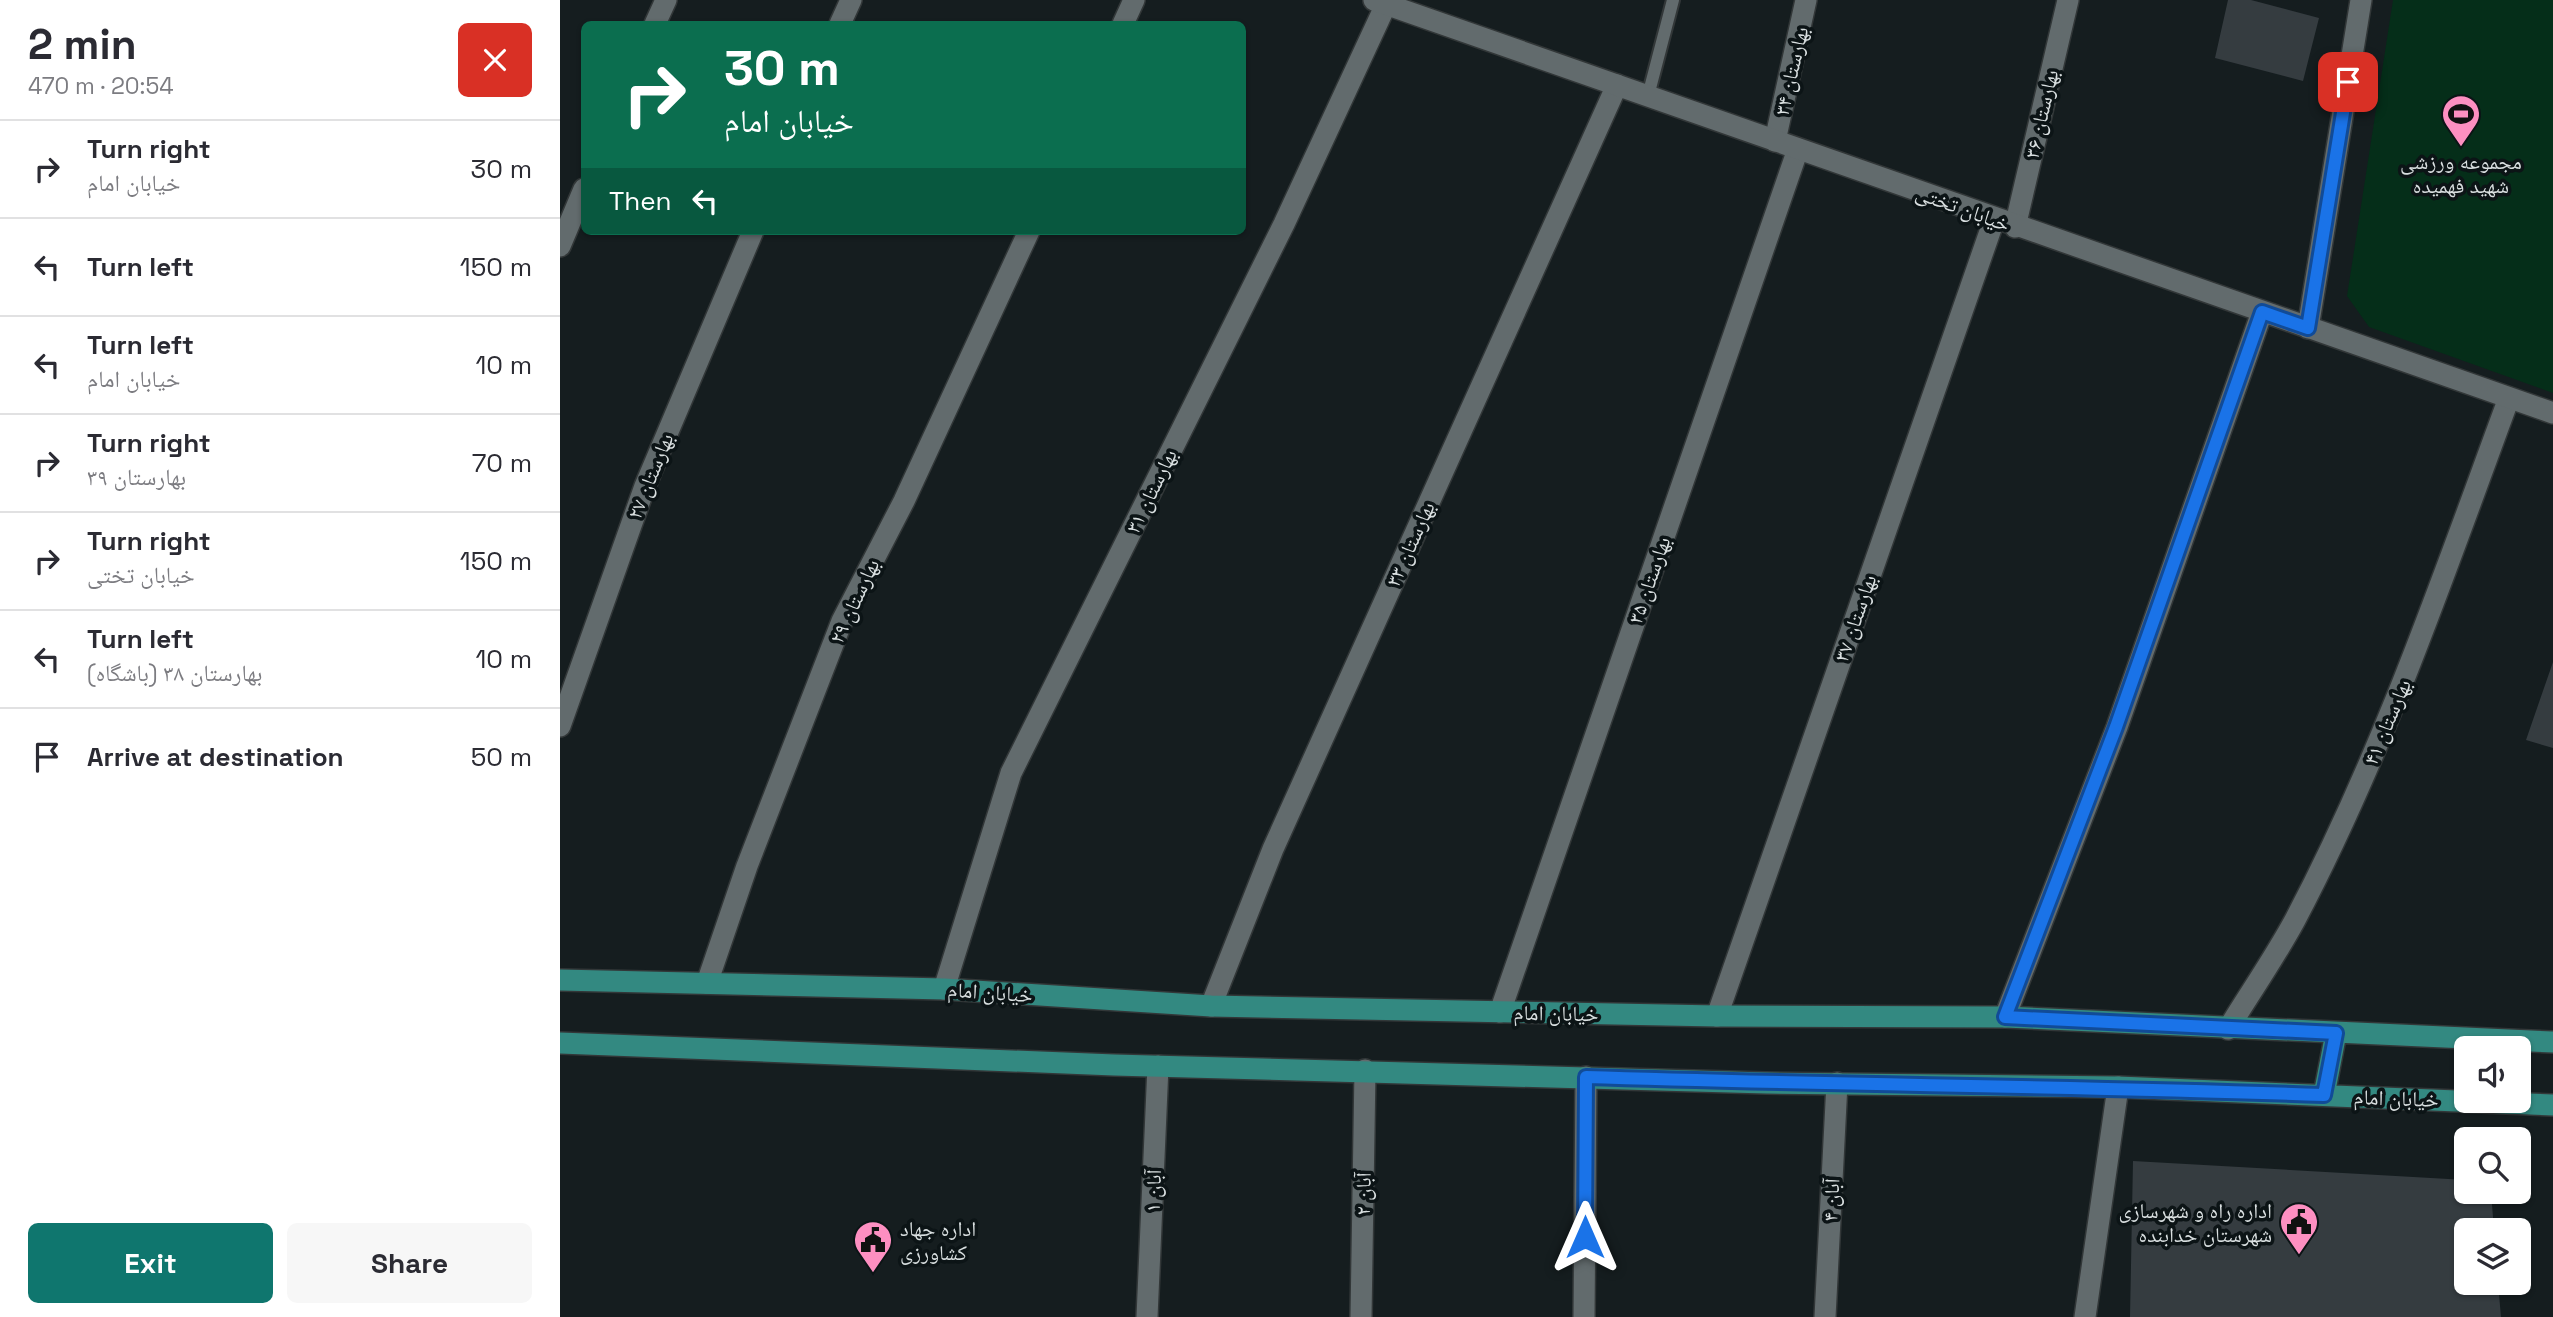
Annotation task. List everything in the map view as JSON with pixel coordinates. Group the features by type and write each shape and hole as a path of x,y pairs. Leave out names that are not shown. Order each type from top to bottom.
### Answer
{"main road":[{"name":"خیابان امام","path":"560,980 944,989 1211,1006 1717,1016 2005,1017 2553,1042"},
{"path":"2324,1095 2336,1033"},
{"name":"خیابان امام","path":"560,1043 1158,1066 1837,1083 2118,1087 2553,1105"}],"street":[{"path":"656,21 666,0"},
{"path":"841,21 851,0"},
{"path":"1124,21 1134,0"},
{"name":"بهارستان ۳۴","path":"1775,141 1806,0"},
{"name":"بهارستان ۳۶","path":"2015,227 2068,0"},
{"path":"2308,328 2361,0"},
{"name":"خیابان تختی","path":"1383,2 1994,220 2553,414"},
{"name":"بهارستان ۳۱","path":"944,989 1012,773 1277,236 1383,2"},
{"name":"بهارستان ۳۳","path":"1211,1006 1273,849 1617,85"},
{"name":"بهارستان ۳۵","path":"1500,1012 1798,149"},
{"path":"560,246 581,196"},
{"name":"بهارستان ۳۷","path":"1717,1016 1994,220"},
{"name":"بهارستان ۲۷","path":"560,726 645,486 751,235"},
{"name":"بهارستان ۲۹","path":"708,983 747,866 842,621 904,501 1027,235"},
{"path":"2005,1017 2116,727 2262,312"},
{"name":"بهارستان ۴۱","path":"2228,1029 2294,923 2339,832 2409,669 2509,398"},
{"name":"آبان ۱","path":"1147,1317 1158,1066"},
{"name":"آبان ۲","path":"1361,1317 1364,1070"},
{"path":"1584,1317 1586,1077"},
{"name":"آبان ۴","path":"1825,1317 1837,1083"},
{"path":"2085,1317 2118,1087"}],"lane":[{"path":"1647,96 1672,0"}],"green space":[{"name":"مجموعه ورزشی شهید فهمیده","path":"2393,0 2553,0 2553,393 2369,327 2347,296"}],"building":[{"path":"2228,0 2251,0 2319,18 2303,81 2215,58"},
{"path":"2553,662 2553,748 2526,740"},
{"name":"اداره راه و شهرسازی شهرستان خدابنده","path":"2133,1161 2454,1179 2454,1204 2492,1204 2493,1218 2454,1218 2454,1295 2499,1295 2501,1317 2130,1317"}],"place":[{"name":"مجموعه ورزشی شهید فهمیده","path":"2461,148"},
{"name":"اداره راه و شهرسازی شهرستان خدابنده","path":"2299,1256"},
{"name":"اداره جهاد کشاورزی","path":"873,1274"}],"route":[{"path":"1585,1237 1586,1077 1766,1083 2102,1087 2324,1095 2336,1033 2005,1017 2116,727 2262,312 2308,328 2348,82"}]}
